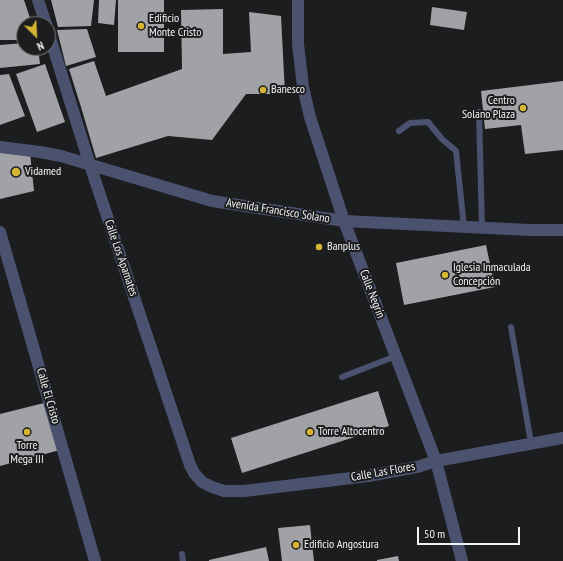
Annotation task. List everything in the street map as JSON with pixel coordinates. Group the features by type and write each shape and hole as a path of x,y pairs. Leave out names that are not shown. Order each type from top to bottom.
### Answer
{"street":[{"path":"38,0 43,16"},
{"name":"Calle Negrín","path":"298,0 298,44 303,87 310,117 344,221 436,461 462,561"},
{"name":"Calle Los Apamates","path":"56,56 90,165 190,465 194,473 202,482"},
{"name":"Avenida Francisco Solano","path":"0,147 61,156 212,201 344,221 529,230 563,230"},
{"name":"Calle El Cristo","path":"0,232 95,561"},
{"name":"Calle Las Flores","path":"202,482 224,491 244,491 368,476 417,467 436,461 563,438"}],"lane":[{"path":"479,112 482,228"},
{"path":"399,131 410,123 428,122 442,139 456,150 464,227"},
{"path":"511,327 531,444"},
{"path":"342,377 396,356"},
{"path":"182,554 183,561"}],"building":[{"path":"0,0 24,0 29,16 16,16 16,40 0,40"},
{"path":"51,0 94,0 91,26 58,27"},
{"path":"99,0 116,0 114,25 98,23"},
{"name":"Edificio Monte Cristo","path":"118,0 164,0 164,52 118,52"},
{"path":"432,7 467,12 464,30 430,25"},
{"path":"223,9 223,54 251,52 249,12 281,16 285,94 246,94 212,140 168,136 96,158 69,69 94,61 106,96 182,69 181,10"},
{"path":"87,29 96,57 66,66 57,30"},
{"path":"16,44 16,56 39,56 40,64 0,68 0,45"},
{"path":"45,64 65,122 37,132 16,74"},
{"path":"9,74 25,116 0,125 0,75"},
{"name":"Centro Solano Plaza","path":"563,81 563,150 525,154 521,125 485,129 481,91"},
{"name":"Vidamed","path":"0,151 30,153 34,191 0,199"},
{"name":"Iglesia Inmaculada Concepción","path":"486,245 495,287 404,305 396,263"},
{"name":"Torre Altocentro","path":"378,391 389,426 242,473 231,438"},
{"name":"Torre Mega III","path":"44,403 60,450 0,466 0,414"},
{"name":"Edificio Angostura","path":"310,525 314,561 282,561 278,528"},
{"path":"266,547 269,561 209,561 209,560"},
{"path":"398,556 399,561 377,561 377,560"}],"place":[{"name":"Edificio Monte Cristo","path":"141,26"},
{"name":"Banesco","path":"263,90"},
{"name":"Centro Solano Plaza","path":"523,108"},
{"name":"Vidamed","path":"16,172"},
{"name":"Banplus","path":"319,247"},
{"name":"Iglesia Inmaculada Concepción","path":"445,275"},
{"name":"Torre Mega III","path":"27,432"},
{"name":"Torre Altocentro","path":"310,432"},
{"name":"Edificio Angostura","path":"296,545"}]}
